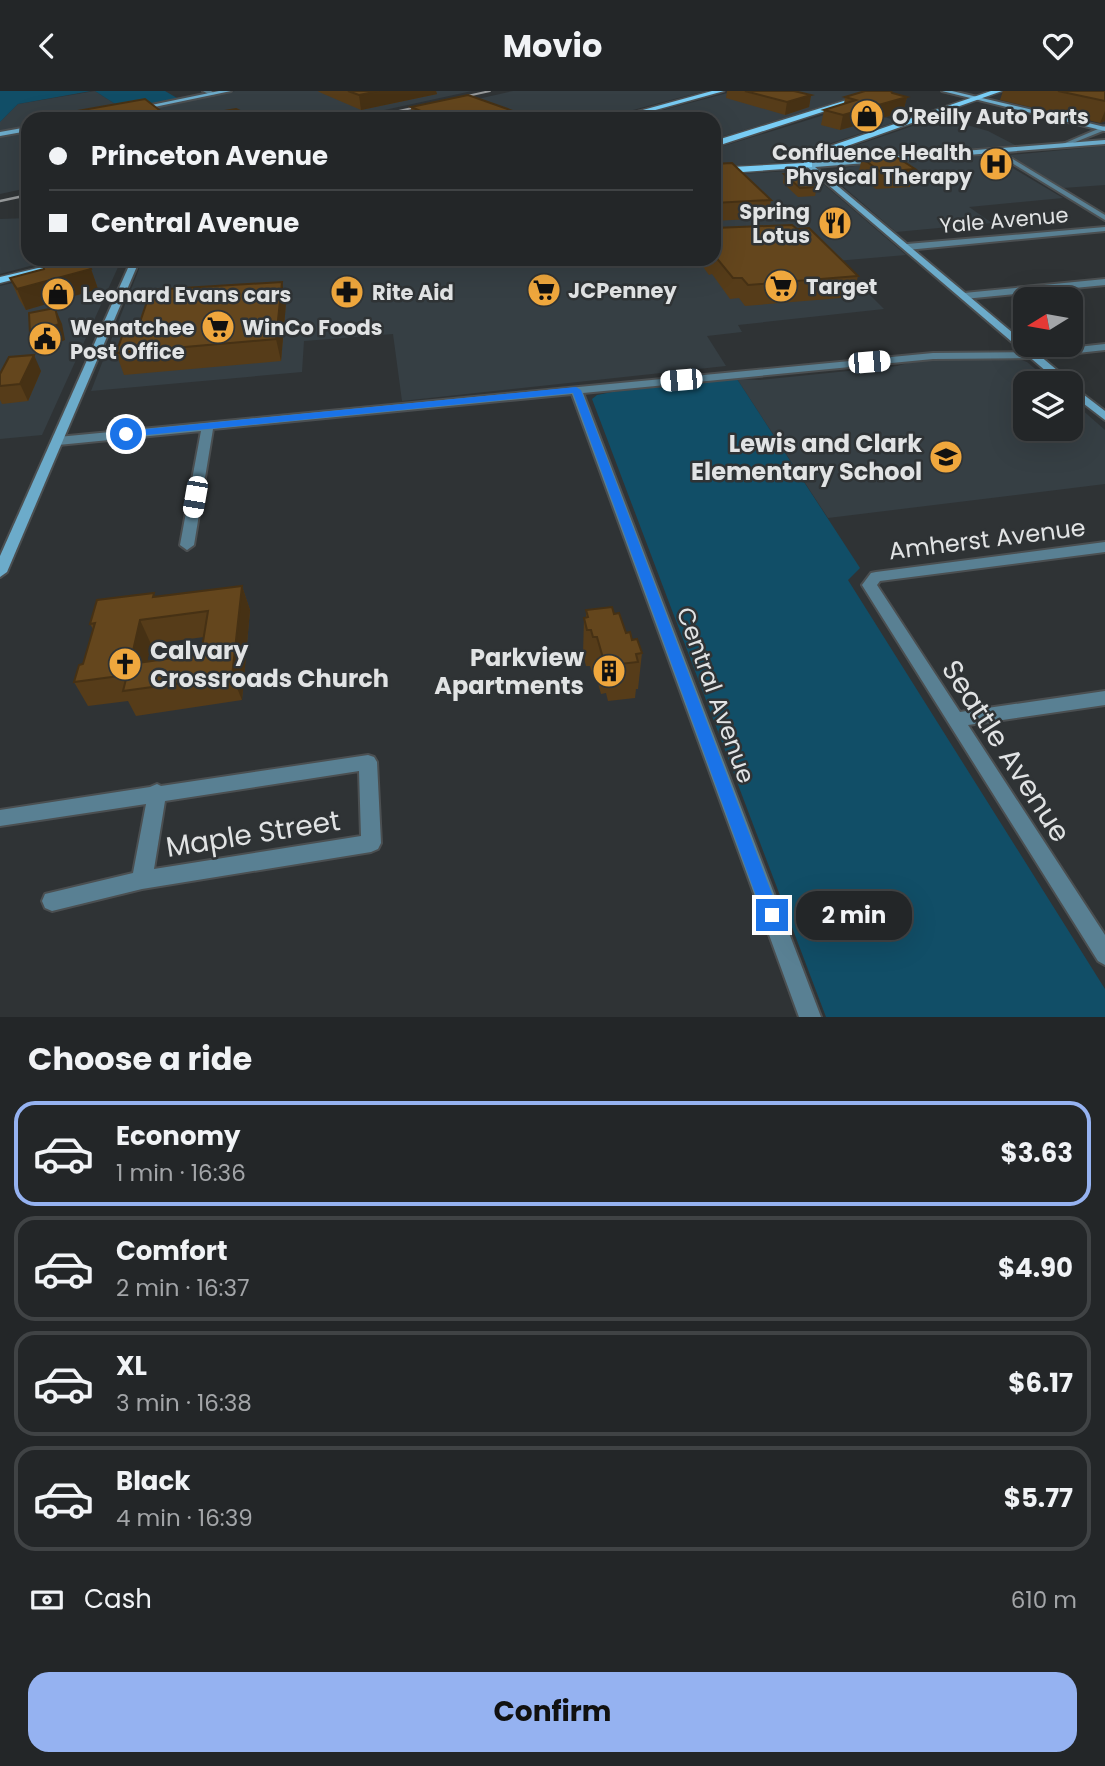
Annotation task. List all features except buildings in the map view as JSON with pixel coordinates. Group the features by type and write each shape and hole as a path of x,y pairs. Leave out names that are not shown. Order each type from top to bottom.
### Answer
{"main road":[{"path":"640,112 720,91"},
{"path":"721,142 883,91"},
{"path":"721,171 808,165 807,159 813,156 998,91"},
{"path":"19,275 46,266"},
{"path":"0,280 60,266"}],"street":[{"path":"132,109 209,92 228,91"},
{"path":"945,91 1105,128"},
{"path":"1061,146 1105,128"},
{"path":"0,134 21,130"},
{"path":"808,165 1105,142"},
{"path":"996,151 1105,218"},
{"path":"808,165 1013,339"},
{"path":"1088,208 1105,206"},
{"name":"Yale Avenue","path":"907,247 1105,229"},
{"path":"0,572 58,441 130,266"},
{"path":"964,296 1105,282"},
{"path":"1083,349 1105,347"},
{"path":"58,441 933,356 1013,355"},
{"path":"1034,357 1051,371"},
{"name":"Central Avenue","path":"576,390 810,1017"},
{"path":"1083,398 1105,417"},
{"path":"187,545 208,426"},
{"name":"Amherst Avenue","path":"876,577 1105,547"},
{"name":"Seattle Avenue","path":"876,577 869,585 1105,954"},
{"path":"954,720 1105,698"},
{"name":"Maple Street","path":"0,818 368,762 371,843 142,880 52,901"},
{"name":"Maple Street","path":"142,880 157,792"}],"shaded area":[{"path":"0,91 91,91 18,104 0,122"},
{"path":"95,91 123,109 106,112 21,112 21,127 0,131 0,122 18,104"},
{"path":"95,91 165,91 177,98 123,109"},
{"path":"235,91 472,91 375,112 123,112"},
{"path":"513,91 705,91 626,112 419,112"},
{"path":"735,91 873,91 721,137 721,112 656,112"},
{"path":"850,107 898,121 798,154 784,162 721,166 721,147"},
{"path":"939,117 988,131 1015,145 833,159 825,156"},
{"path":"21,131 21,190 0,194 0,135"},
{"path":"1105,146 1105,185 1063,188 1010,155"},
{"path":"991,155 1063,198 969,207 992,223 896,232 825,171 867,164"},
{"path":"807,170 906,255 836,261 884,309 738,325 742,332 707,336 726,366 402,401 393,334 304,341 302,372 91,391 140,266 721,266 721,176"},
{"path":"21,218 21,266 30,266 0,274 0,219"},
{"path":"85,266 119,266 42,435 0,439 0,286"},
{"name":"Lewis and Clark Elementary School","path":"1019,359 1027,362 1038,371 1013,371 1013,441 1083,441 1083,411 1105,430 1105,484 828,518 737,379 760,380 897,366 915,361"},
{"path":"737,379 860,568 848,580 1105,989 1105,1017 826,1017 592,399 597,395 612,392"}],"railway":[{"path":"394,112 490,91"},
{"path":"0,201 21,196"}],"place":[{"name":"O'Reilly Auto Parts","path":"867,116"},
{"name":"Confluence Health Physical Therapy","path":"996,164"},
{"name":"Spring Lotus","path":"835,223"},
{"name":"Target","path":"781,286"},
{"name":"JCPenney","path":"544,290"},
{"name":"Rite Aid","path":"347,292"},
{"name":"Leonard Evans cars","path":"58,294"},
{"name":"WinCo Foods","path":"218,327"},
{"name":"Wenatchee Post Office","path":"45,339"},
{"name":"Lewis and Clark Elementary School","path":"946,457"},
{"name":"Calvary Crossroads Church","path":"125,664"},
{"name":"Parkview Apartments","path":"609,671"}],"route":[{"path":"126,434 576,390 772,915"}]}
